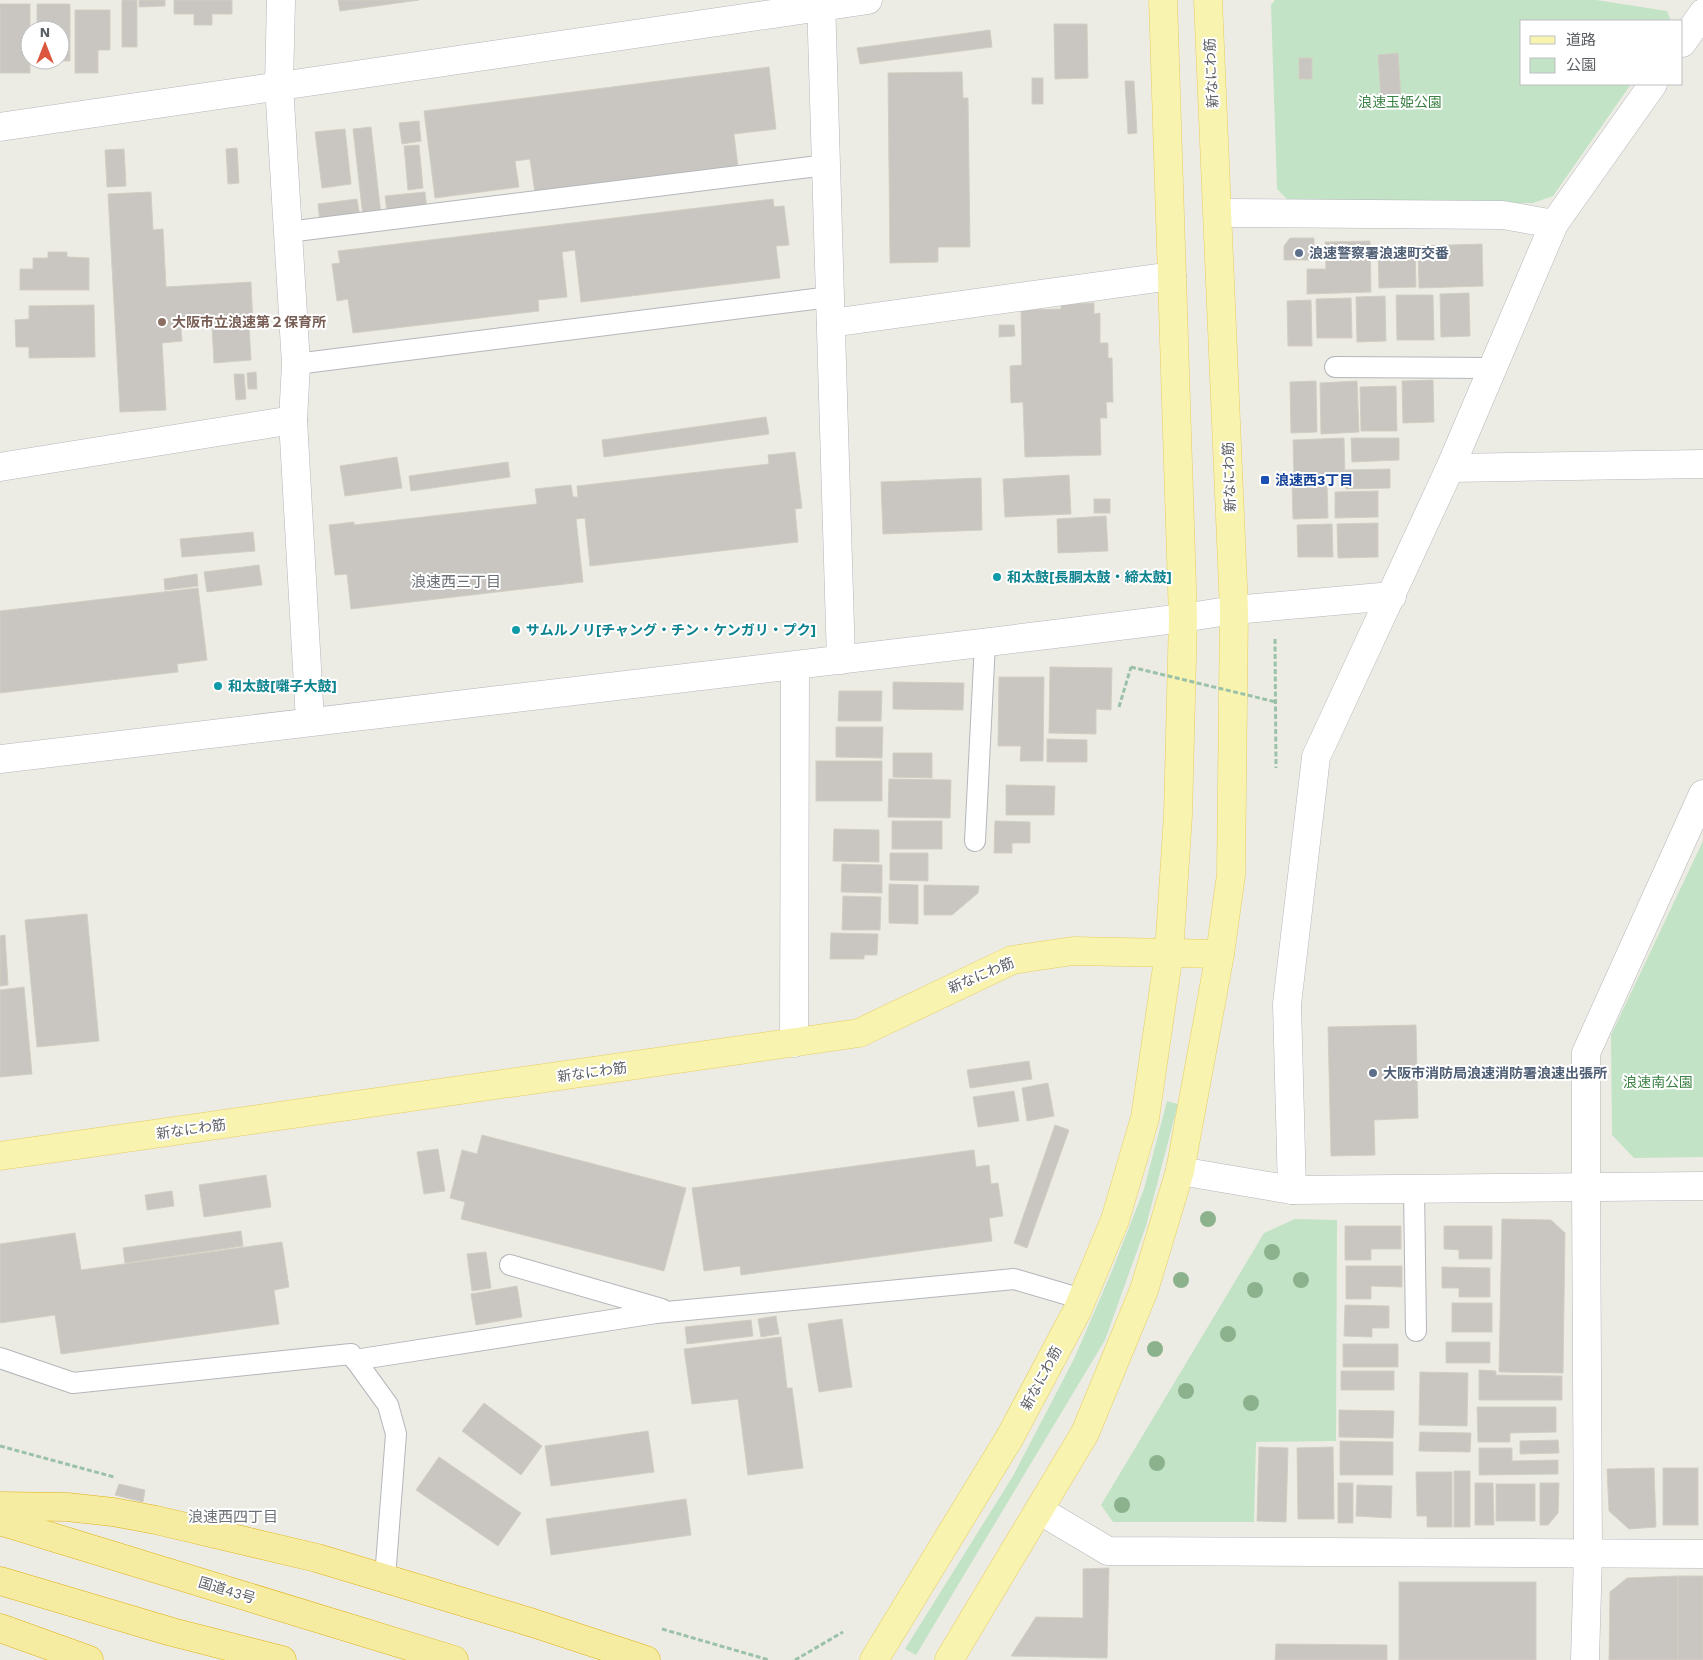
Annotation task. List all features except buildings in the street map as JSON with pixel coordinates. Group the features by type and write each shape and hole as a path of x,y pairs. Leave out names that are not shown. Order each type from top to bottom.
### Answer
{"highway":[{"path":"0,1506 67,1507 113,1512 317,1558 646,1660"},
{"name":"国道43号","path":"0,1521 454,1660"},
{"path":"0,1581 172,1632 282,1660"},
{"path":"0,1628 90,1660"}],"main road":[{"name":"新なにわ筋","path":"874,1660 1010,1437 1082,1299 1115,1220 1145,1118 1169,954 1178,815 1183,618 1163,0"},
{"name":"新なにわ筋","path":"949,1660 1085,1433 1144,1290 1180,1171 1220,954 1230,875 1234,610 1208,0"},
{"name":"新なにわ筋","path":"0,1156 859,1033 1012,960 1073,951 1220,954"}],"street":[{"path":"281,0 279,85 296,364 293,420 310,720"},
{"path":"0,127 821,3 868,0"},
{"path":"821,3 841,660"},
{"path":"1683,42 1703,12"},
{"path":"1292,1190 1287,1004 1316,757 1450,468 1554,224 1652,85"},
{"path":"1218,214 1503,215 1554,224"},
{"path":"830,323 1172,276"},
{"path":"0,467 293,420"},
{"path":"1450,468 1703,464"},
{"path":"0,759 310,720 796,667 1234,610 1392,596"},
{"path":"794,1043 796,667"},
{"path":"1585,1660 1588,1555 1586,1053 1703,794"},
{"path":"1180,1171 1292,1190 1703,1186"},
{"path":"1039,1510 1108,1551 1588,1555 1703,1554"}],"lane":[{"path":"288,232 826,165"},
{"path":"296,364 830,296"},
{"path":"1335,367 1492,368"},
{"path":"975,841 985,643"},
{"path":"1414,1188 1416,1331"},
{"path":"510,1265 671,1311"},
{"path":"355,1360 671,1311 1014,1279 1082,1299"},
{"path":"0,1358 73,1383 351,1354 388,1405 396,1434 386,1578"}],"path":[{"path":"1275,636 1276,768"},
{"path":"1119,707 1131,667 1276,702"},
{"path":"795,1660 843,1632"}],"green space":[{"name":"浪速玉姫公園","path":"1275,0 1596,0 1667,11 1671,20 1520,20 1520,85 1630,85 1553,196 1533,203 1293,205 1277,189 1271,5"},
{"name":"浪速南公園","path":"1703,841 1703,1157 1634,1158 1612,1135 1611,1035"},
{"path":"1167,1101 1178,1104 1146,1226 1105,1340 916,1655 905,1649 1013,1476 1074,1359 1112,1271 1144,1189"},
{"path":"1295,1219 1337,1220 1336,1441 1256,1442 1254,1522 1113,1522 1101,1505 1264,1233"}],"place":[{"name":"浪速警察署浪速町交番","path":"1299,253"},
{"name":"大阪市立浪速第２保育所","path":"162,322"},
{"name":"浪速西3丁目","path":"1265,480"},
{"name":"和太鼓[長胴太鼓・締太鼓]","path":"997,577"},
{"name":"サムルノリ[チャング・チン・ケンガリ・プク]","path":"516,630"},
{"name":"和太鼓[囃子大鼓]","path":"218,686"},
{"name":"大阪市消防局浪速消防署浪速出張所","path":"1373,1073"}],"district":[{"name":"浪速西三丁目","path":"456,582"},
{"name":"浪速西四丁目","path":"233,1517"}]}
